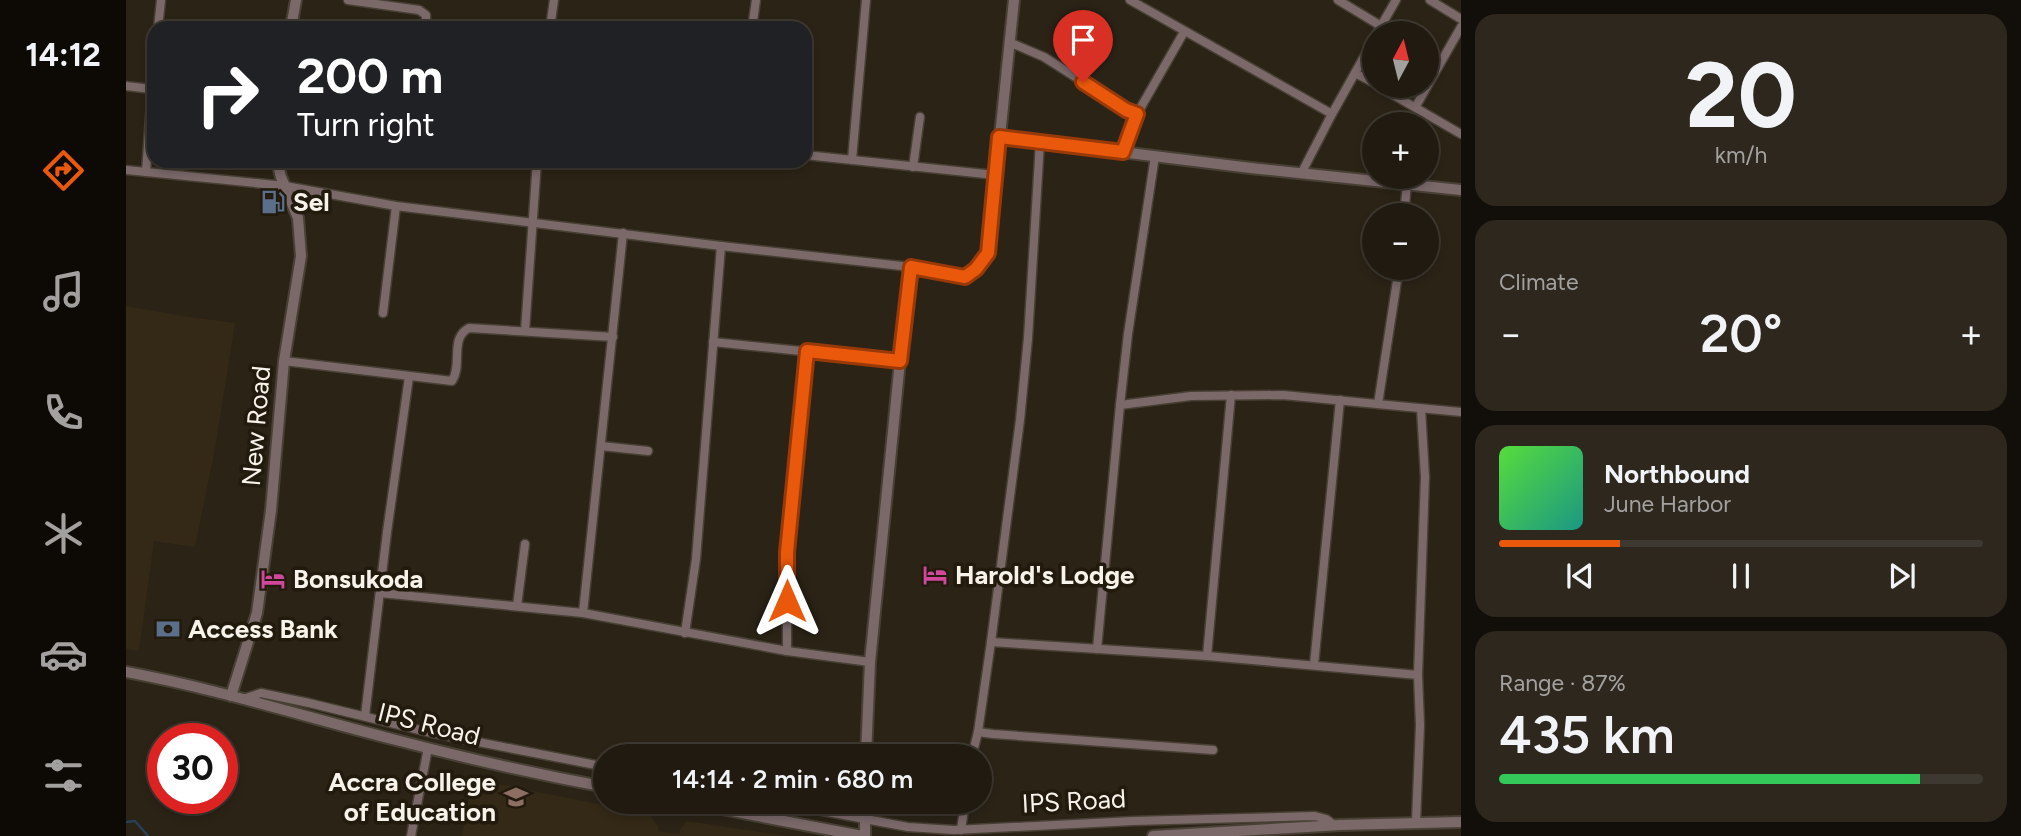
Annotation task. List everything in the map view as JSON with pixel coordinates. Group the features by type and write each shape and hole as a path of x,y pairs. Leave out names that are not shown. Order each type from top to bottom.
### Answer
{"street":[{"path":"159,21 161,0"},
{"path":"292,21 296,0"},
{"path":"348,0 419,10 426,15 426,21"},
{"path":"551,21 554,0"},
{"path":"753,21 756,0"},
{"path":"852,160 866,0"},
{"path":"126,170 285,186 396,206 911,267 965,277 976,269 988,253 990,243 1014,0"},
{"path":"1130,0 1332,114"},
{"path":"1338,0 1368,21"},
{"path":"1384,21 1396,0"},
{"path":"1430,0 1441,3 1461,19"},
{"path":"1416,106 1461,27"},
{"path":"1123,152 1137,114 1184,32"},
{"path":"1009,42 1044,57 1126,110 1137,114"},
{"path":"1302,172 1362,60"},
{"path":"1355,73 1362,77"},
{"path":"126,86 147,89"},
{"path":"1401,98 1461,134"},
{"path":"913,167 920,117"},
{"path":"999,137 1362,179"},
{"path":"975,744 1020,420 1040,142"},
{"path":"146,172 147,155"},
{"path":"812,156 995,175"},
{"path":"1097,649 1128,334 1155,156"},
{"name":"New Road","path":"231,696 257,613 271,510 284,362 301,256 298,218 279,168"},
{"path":"526,331 537,168"},
{"path":"1439,188 1461,190"},
{"path":"383,313 396,206"},
{"path":"583,613 623,233"},
{"path":"685,633 696,559 721,246"},
{"path":"867,744 870,662 911,267"},
{"path":"1378,404 1397,280"},
{"path":"284,362 452,381 456,375 459,337 462,331 469,328 613,337"},
{"path":"713,342 900,361"},
{"path":"787,651 787,552 807,351"},
{"path":"365,716 409,377"},
{"path":"1207,656 1231,395"},
{"path":"1120,405 1191,396 1300,396 1461,412"},
{"path":"1314,665 1340,400"},
{"path":"1416,822 1425,477 1422,409"},
{"path":"601,446 648,451"},
{"path":"517,606 525,544"},
{"path":"380,593 583,613 787,651 870,662"},
{"path":"991,642 1207,656 1418,675"},
{"name":"IPS Road","path":"126,672 243,699 428,748 593,785"},
{"name":"IPS Road","path":"243,699 261,694 526,753 593,765"},
{"path":"978,732 1213,750"},
{"path":"411,836 428,748"},
{"path":"748,814 864,836 865,814"},
{"name":"IPS Road","path":"842,814 908,827 961,830 1133,821 1315,816 1334,825"},
{"path":"961,830 963,814"},
{"name":"IPS Road","path":"1153,836 1315,832 1334,825 1461,822"}],"shaded area":[{"path":"126,306 235,323 215,449 195,547 154,541 139,651 126,649"},
{"name":"Accra College of Education","path":"473,779 593,803 593,814 649,814 658,826 658,831 679,834 686,821 788,836 462,836"}],"waterway":[{"path":"126,822 135,821 148,836"}],"place":[{"name":"Sel","path":"273,202"},
{"name":"Harold's Lodge","path":"935,575"},
{"name":"Bonsukoda","path":"273,579"},
{"name":"Access Bank","path":"168,629"},
{"name":"Accra College of Education","path":"516,797"}],"route":[{"path":"787,601 787,552 807,351 900,361 911,267 965,277 976,269 988,253 999,137 1123,152 1137,114 1126,110 1083,82"}]}
